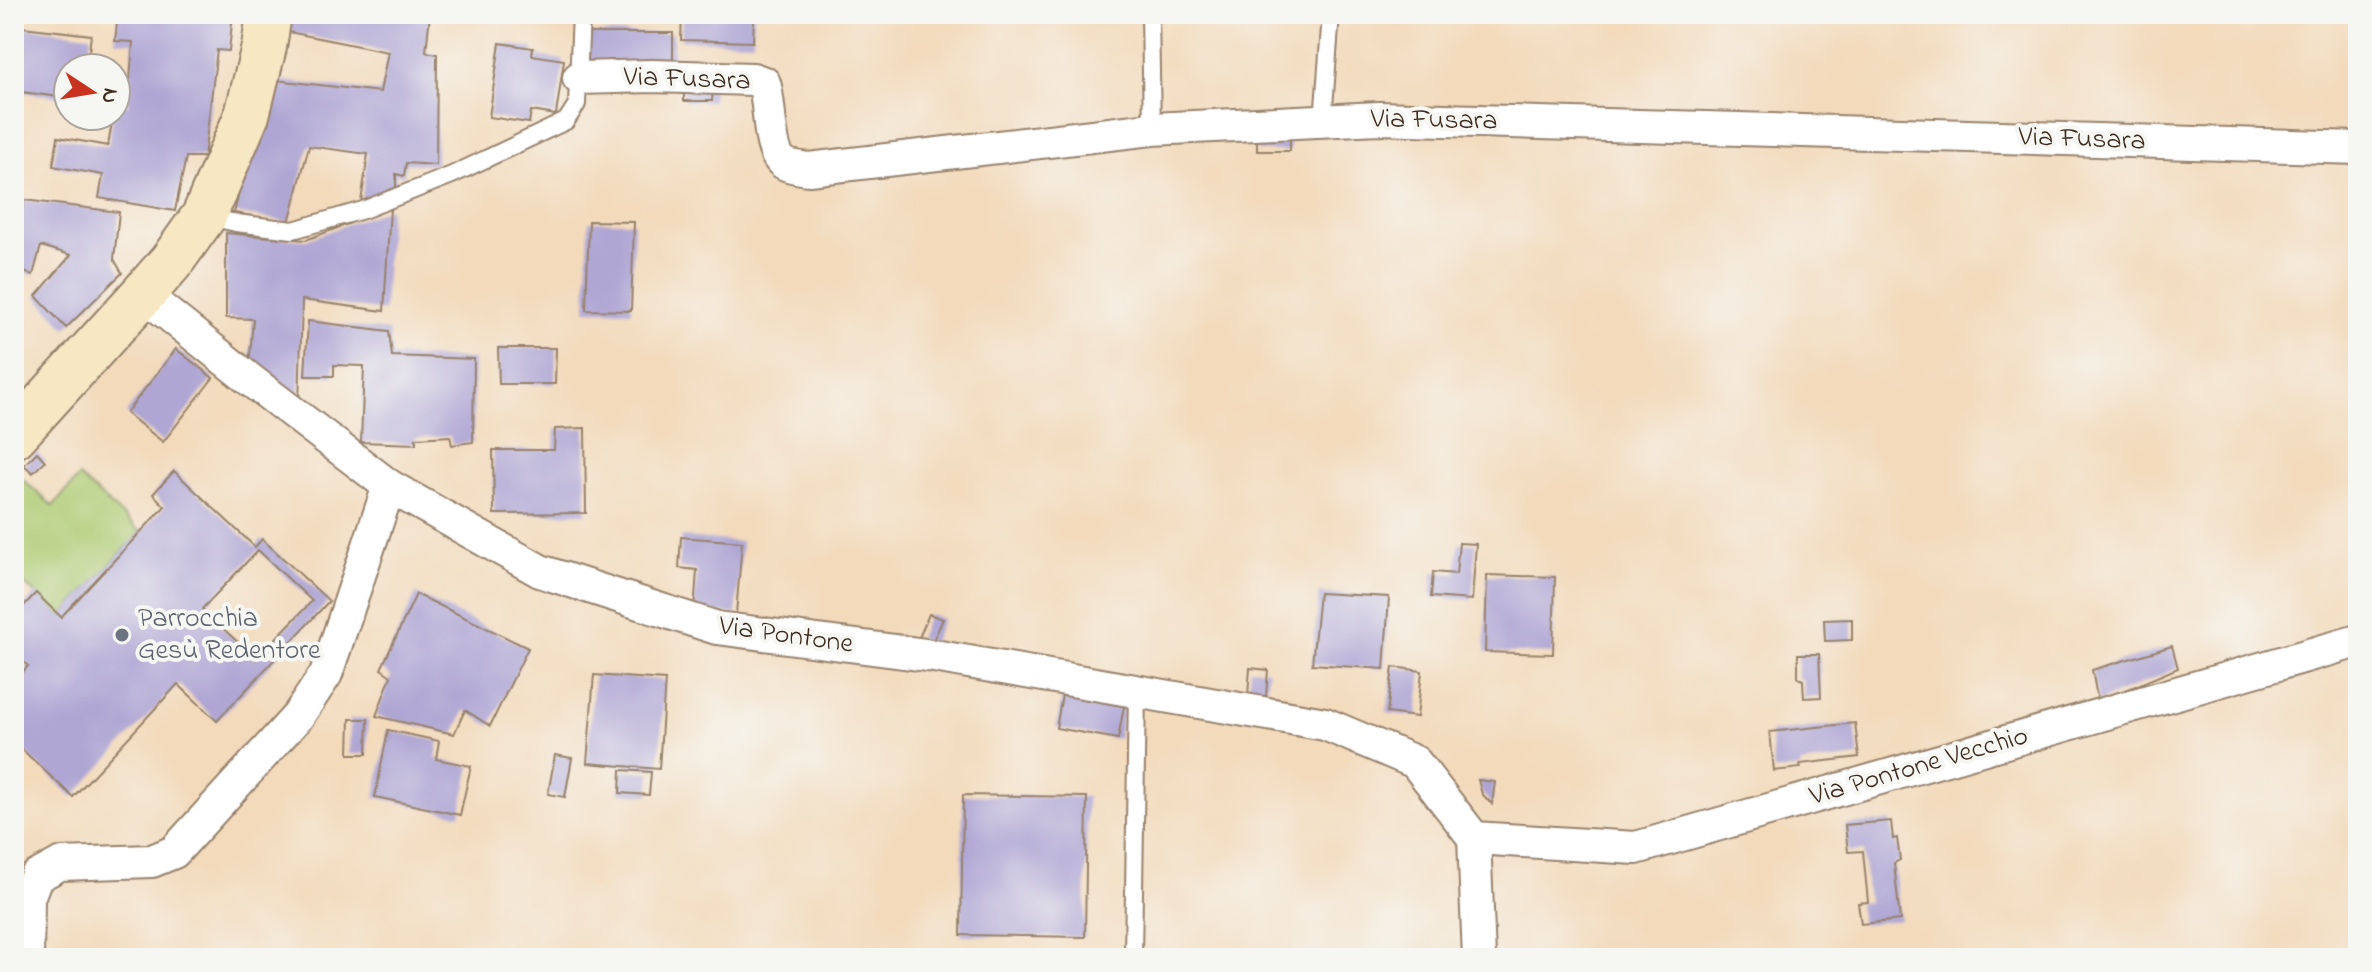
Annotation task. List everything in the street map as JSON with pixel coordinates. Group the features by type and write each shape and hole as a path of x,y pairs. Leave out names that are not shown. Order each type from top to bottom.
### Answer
{"street":[{"path":"14,436 171,262 204,216 247,115 269,14"},
{"name":"Via Fusara","path":"579,78 652,76 753,79 764,83 769,99 773,149 784,163 809,169 1152,129 1394,119 2358,148"},
{"name":"Via Pontone","path":"143,294 389,486 540,571 717,628 934,656 1325,724 1415,762 1474,838"},
{"path":"27,958 28,898 36,877 60,864 152,861 174,852 298,716 326,674 389,486"},
{"name":"Via Pontone Vecchio","path":"1474,838 1636,848 2358,641"},
{"path":"1474,838 1479,958"}],"lane":[{"path":"204,216 293,230 363,210 452,175 566,121 577,104 581,14"},
{"path":"1150,14 1152,129"},
{"path":"1323,121 1331,14"},
{"path":"1133,958 1137,690"}],"green space":[{"path":"14,472 53,506 79,477 141,532 61,617 14,574"}],"building":[{"path":"118,14 233,14 229,51 217,50 204,157 186,157 175,211 99,198 103,175 53,166 58,137 108,146 110,132 132,132 133,42 115,41"},
{"path":"281,14 430,14 426,52 437,54 436,165 406,163 404,176 396,174 396,190 361,202 368,154 309,146 289,222 234,213 267,79 380,92 388,52 279,30"},
{"path":"682,14 754,14 753,42 681,40"},
{"path":"14,26 91,35 89,52 52,52 52,96 14,91"},
{"path":"587,33 673,33 673,68 587,68"},
{"path":"500,43 533,48 532,55 564,60 556,115 531,111 529,123 489,117"},
{"path":"684,88 713,88 712,101 684,101"},
{"path":"1257,135 1290,135 1290,151 1257,151"},
{"path":"24,200 119,212 114,259 122,273 66,328 36,296 71,255 41,246 33,275 14,269 14,248"},
{"path":"390,208 384,311 302,300 299,406 249,367 253,319 226,318 226,233 306,240"},
{"path":"589,221 634,222 631,311 586,310"},
{"path":"14,300 21,301 15,325 14,325"},
{"path":"308,321 389,331 392,356 474,359 473,442 452,445 450,436 416,438 416,444 361,442 364,366 334,365 334,376 305,376"},
{"path":"498,348 556,348 555,384 499,384"},
{"path":"176,349 213,378 163,442 126,413"},
{"path":"585,428 586,513 494,514 493,450 554,450 555,429"},
{"path":"37,452 45,461 33,473 24,465"},
{"name":"Parrocchia Gesù Redentore","path":"174,471 255,547 262,539 329,601 217,721 178,684 73,797 14,742 14,681 28,666 14,653 14,616 36,593 61,617 165,506 153,494","holes":["258,550 312,601 256,659 202,609"]},
{"path":"681,537 742,542 736,614 694,611 697,570 679,568"},
{"path":"1459,543 1476,544 1472,600 1431,597 1433,572 1456,574"},
{"path":"1487,575 1555,577 1553,654 1485,652"},
{"path":"1319,593 1389,597 1384,669 1312,664"},
{"path":"416,594 528,648 490,726 465,710 454,734 376,716 391,676 381,669"},
{"path":"929,614 943,619 932,643 919,638"},
{"path":"1852,619 1852,640 1825,641 1824,620"},
{"path":"2172,646 2178,668 2098,702 2092,670"},
{"path":"1798,654 1819,654 1821,697 1804,698 1803,680 1798,678"},
{"path":"1393,667 1422,671 1417,717 1387,713"},
{"path":"1250,668 1268,670 1266,696 1248,695"},
{"path":"594,675 665,680 659,769 587,763"},
{"path":"1062,695 1124,706 1118,739 1056,728"},
{"path":"350,719 368,719 367,754 349,754"},
{"path":"1855,723 1859,757 1800,764 1801,768 1774,771 1770,732"},
{"path":"388,730 439,741 436,759 471,766 460,815 375,797"},
{"path":"555,755 572,758 565,797 548,794"},
{"path":"621,770 651,772 649,795 620,793"},
{"path":"1478,780 1495,782 1492,804 1482,794"},
{"path":"963,795 1087,797 1085,937 961,935"},
{"path":"1891,821 1900,860 1894,863 1900,920 1861,924 1858,903 1868,902 1863,851 1848,852 1845,825"}],"place":[{"name":"Parrocchia Gesù Redentore","path":"122,635"}]}
